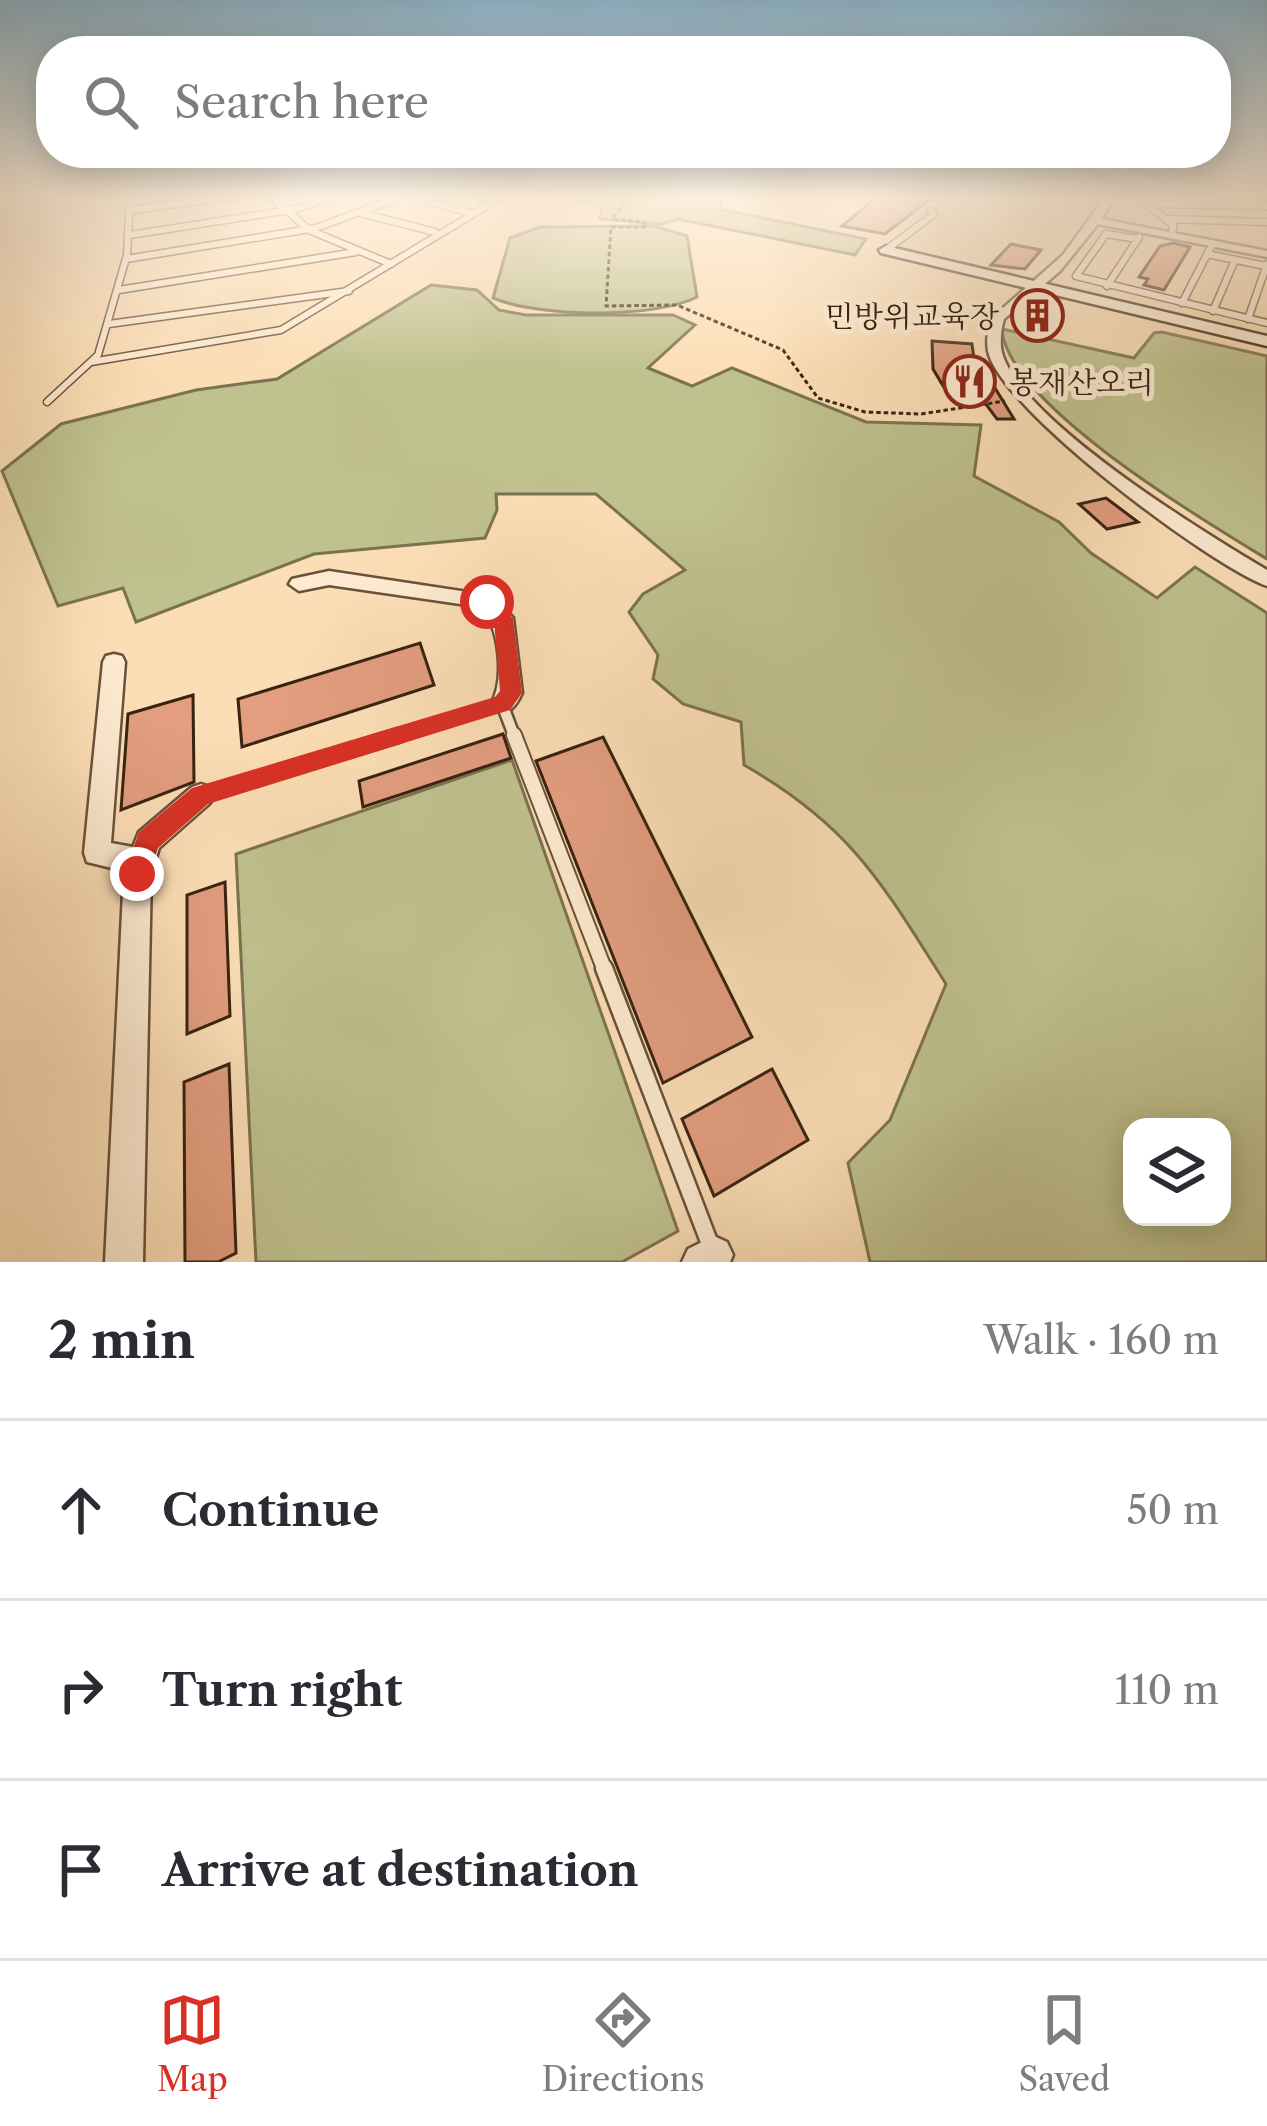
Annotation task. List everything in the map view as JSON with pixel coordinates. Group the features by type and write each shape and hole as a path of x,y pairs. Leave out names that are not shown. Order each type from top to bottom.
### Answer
{"main road":[{"path":"907,255 1267,340"}],"street":[{"path":"1064,255 1039,285 1004,311 992,330 992,353 1028,400 1145,502 1267,579"},
{"path":"299,584 329,578 487,602 503,618 511,693 502,704"},
{"path":"114,662 97,853 141,862"},
{"path":"124,1262 141,862 148,841 201,796"}],"lane":[{"path":"47,402 92,362 109,324 127,255"},
{"path":"126,259 152,255"},
{"path":"118,290 338,255"},
{"path":"364,255 391,264"},
{"path":"92,362 257,337 289,326 404,255"},
{"path":"1091,255 1076,276 1267,323"},
{"path":"1107,286 1128,255"},
{"path":"1181,303 1207,255"},
{"path":"1223,255 1267,265 1248,319"},
{"path":"1213,310 1235,260"},
{"path":"109,324 350,291"},
{"path":"201,796 502,704 707,1258"}],"path":[{"path":"609,255 606,306 677,305 783,350 818,398 865,412 975,409 1015,395"}],"green space":[{"path":"505,255 690,255 697,297 653,309 596,313 538,309 493,298"},
{"path":"431,285 477,290 499,310 526,315 673,315 695,325 648,368 692,386 732,368 866,422 981,425 974,476 1059,522 1091,553 1157,598 1195,567 1267,613 1267,1262 870,1262 848,1163 890,1120 946,984 882,886 838,834 744,765 741,722 683,704 653,679 658,655 629,612 643,594 685,570 596,494 496,494 497,510 485,538 314,554 136,622 123,588 58,606 2,471 61,424 196,390 277,379"},
{"path":"1002,329 1134,358 1154,333 1162,332 1267,356 1267,559 1156,489 1071,424 1012,359"},
{"path":"512,760 678,1231 622,1262 256,1262 236,854"}],"building":[{"path":"1001,255 1037,255 1025,269 991,265"},
{"path":"1154,255 1185,255 1164,290 1144,285 1148,279 1139,277"},
{"path":"932,341 972,344 976,375 987,375 1014,419 997,419 979,395 951,399 933,369"},
{"path":"1106,498 1138,522 1107,529 1079,504"},
{"path":"420,643 434,685 242,747 238,699"},
{"path":"193,695 194,782 121,810 128,714"},
{"path":"503,734 511,758 363,807 359,781"},
{"path":"603,737 752,1037 663,1083 536,761"},
{"path":"225,882 230,1016 187,1034 187,895"},
{"path":"229,1064 236,1253 218,1262 185,1262 184,1082"},
{"path":"772,1069 808,1140 714,1196 682,1119"}],"place":[{"name":"민방위교육장","path":"1038,316"},
{"name":"봉재산오리","path":"970,382"}],"route":[{"path":"137,874 148,841 201,796 502,704 511,693 503,618 487,602"}]}
